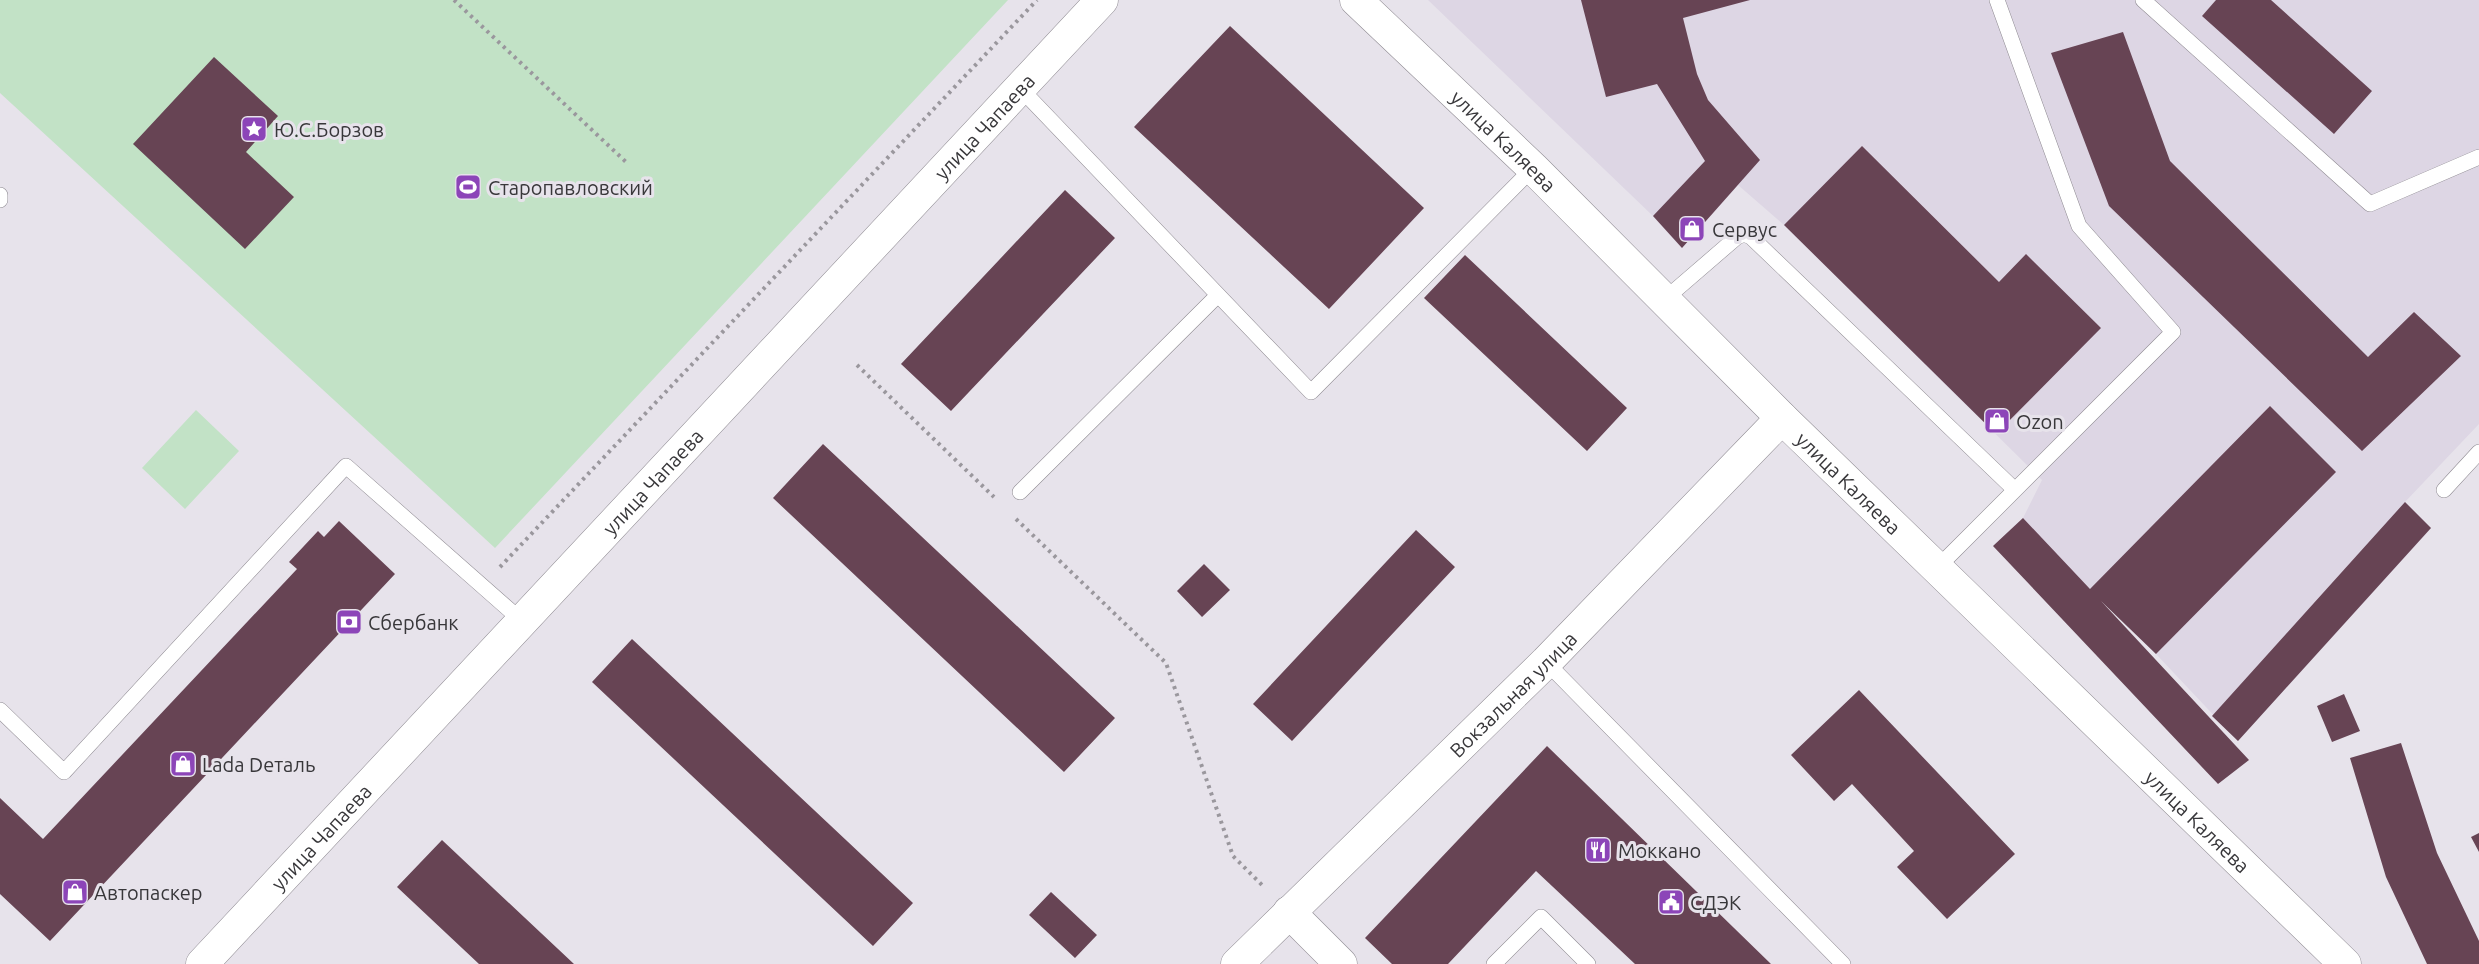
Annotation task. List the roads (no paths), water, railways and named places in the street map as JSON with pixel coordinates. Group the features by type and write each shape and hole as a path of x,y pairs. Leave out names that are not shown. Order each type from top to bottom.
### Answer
{"street":[{"name":"улица Чапаева","path":"202,964 1102,0"},
{"name":"улица Каляева","path":"1356,0 1533,168 1782,418 2344,964"},
{"name":"Вокзальная улица","path":"1237,964 1545,662 1782,418"},
{"path":"1288,912 1341,964"}],"lane":[{"path":"1937,568 2173,332 2079,226 1996,0"},
{"path":"2143,0 2370,204 2479,157"},
{"path":"1020,88 1311,392 1533,168"},
{"path":"0,195 0,200"},
{"path":"1664,300 1737,237 1744,234 1751,237 2014,490"},
{"path":"1020,492 1218,295"},
{"path":"2444,490 2479,452"},
{"path":"0,710 64,772 346,466 522,621"},
{"path":"1545,662 1843,964"},
{"path":"1494,964 1541,917 1588,964"}],"place":[{"name":"Ю.С.Борзов","path":"254,129"},
{"name":"Старопавловский","path":"468,187"},
{"name":"Сервус","path":"1692,229"},
{"name":"Ozon","path":"1997,421"},
{"name":"Сбербанк","path":"349,622"},
{"name":"Lada Dеталь","path":"183,764"},
{"name":"Моккано","path":"1598,850"},
{"name":"Автопаскер","path":"75,892"},
{"name":"СДЭК","path":"1671,902"}]}
